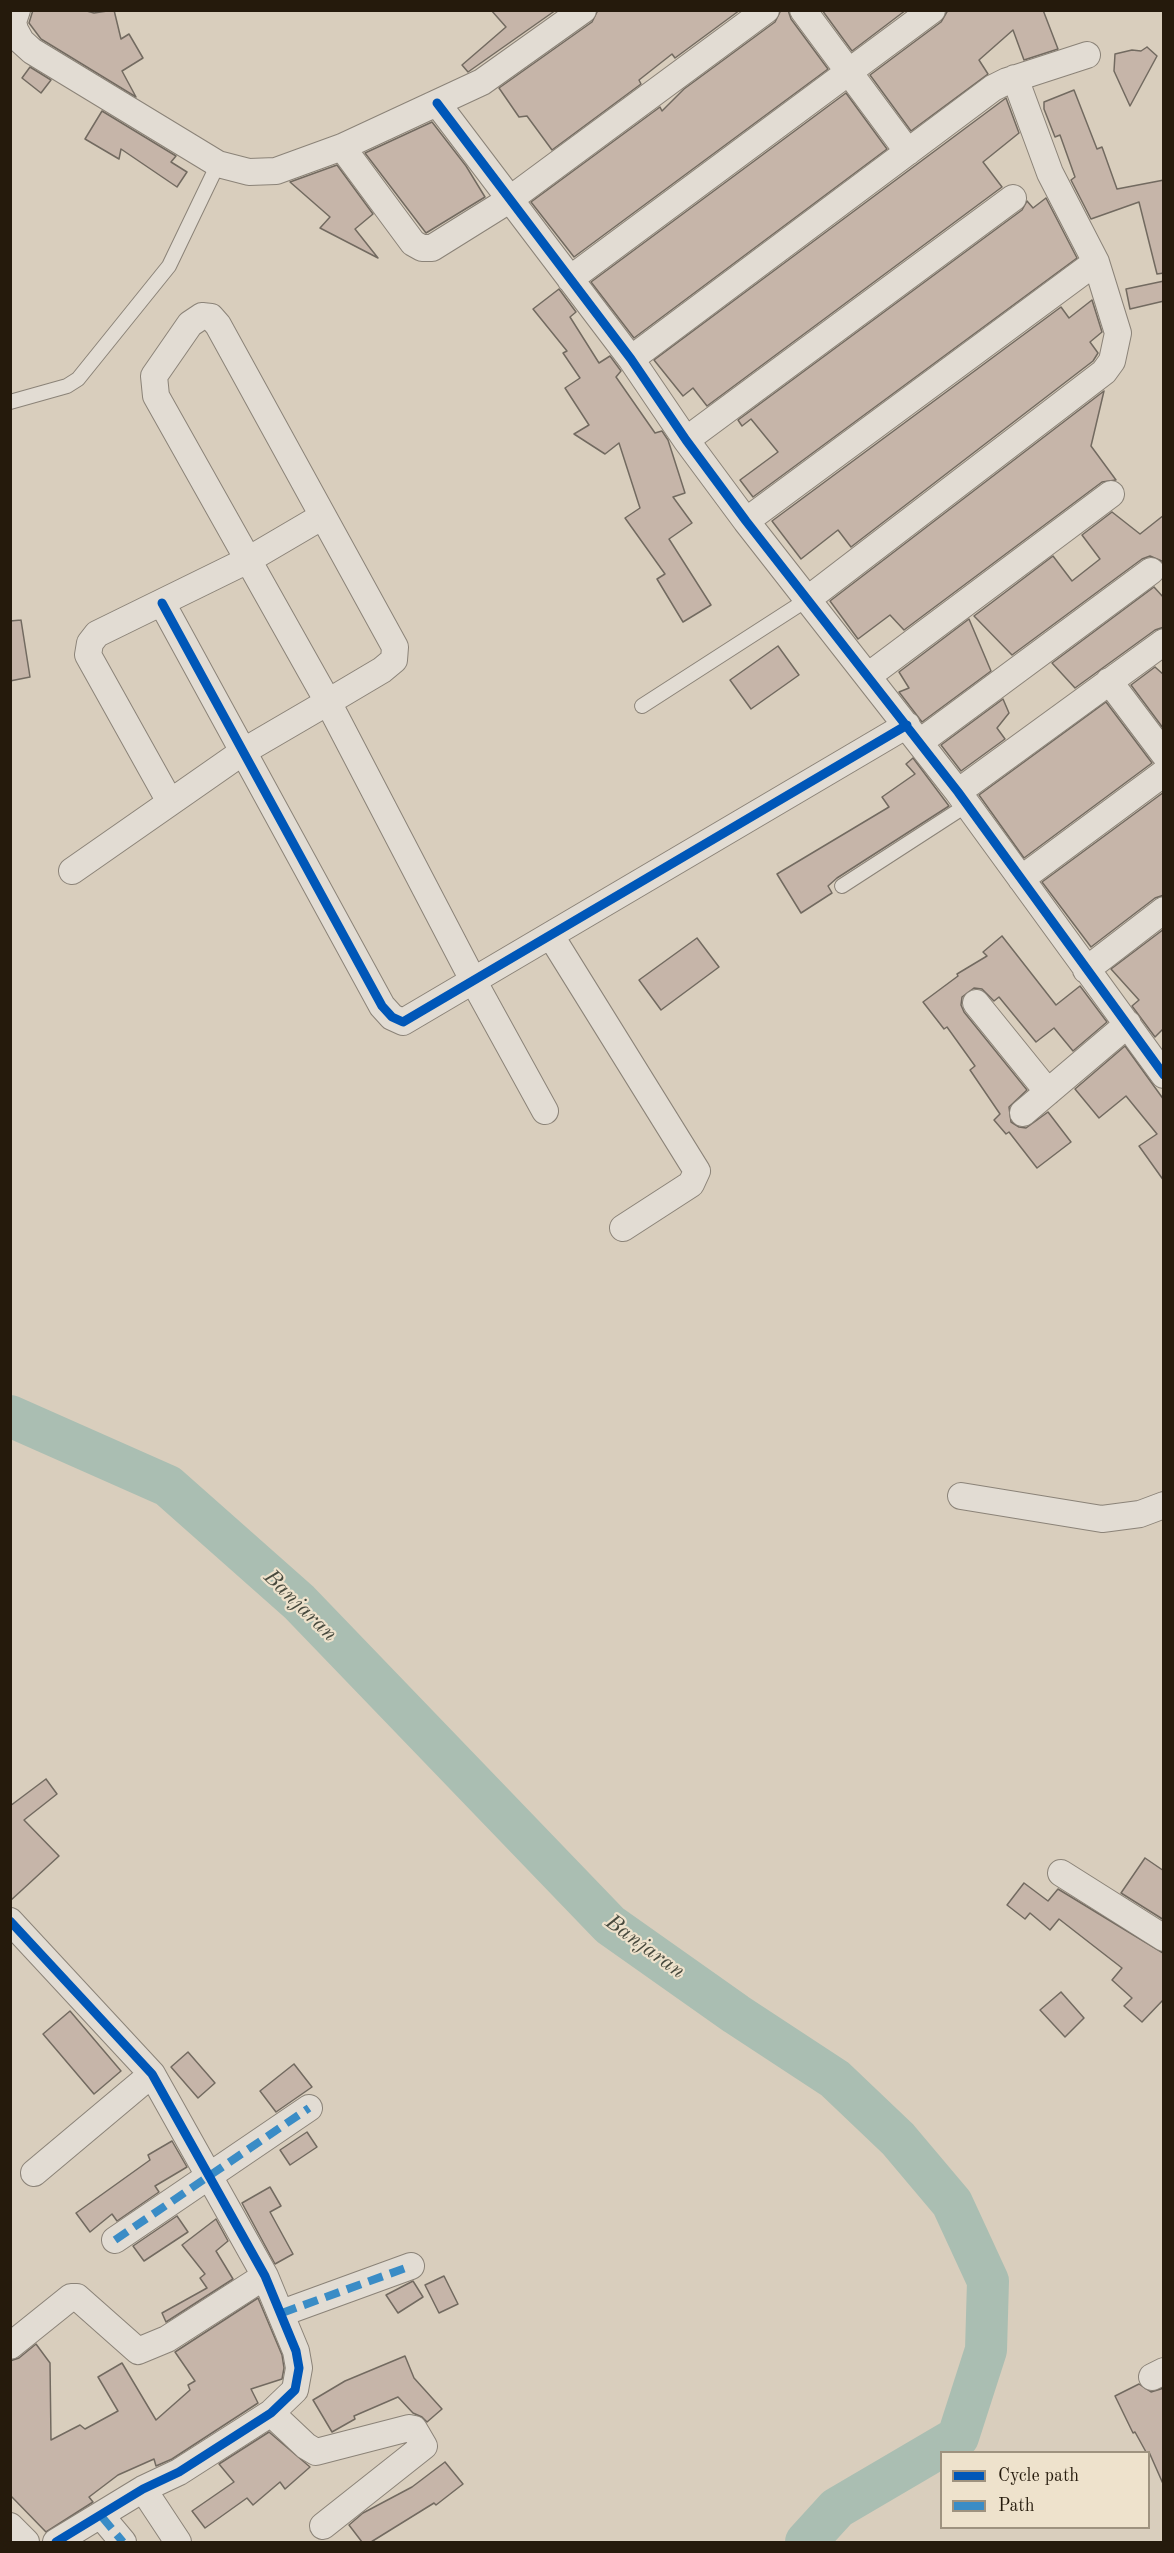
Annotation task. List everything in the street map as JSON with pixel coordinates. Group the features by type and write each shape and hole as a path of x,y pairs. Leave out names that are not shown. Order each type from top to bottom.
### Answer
{"street":[{"path":"14,18 21,41 32,51 214,169 249,172 276,171 342,147 437,104 482,82 583,10"},
{"path":"342,147 402,231 413,243 422,248 432,248 509,200 766,10"},
{"path":"803,10 908,152"},
{"path":"570,279 932,10"},
{"path":"631,359 993,88 1015,78 1087,55"},
{"path":"808,599 1104,372 1112,361 1118,333 1096,262 1050,173 1015,78"},
{"path":"437,104 631,359 686,440 746,521 914,734 1086,970 1128,1024 1160,1059"},
{"path":"686,440 1013,198"},
{"path":"746,521 1096,262"},
{"path":"72,871 244,751 328,702 382,670 394,660 395,648 218,325 211,317 202,316 190,324 154,376 153,386 156,396 328,702 474,982 545,1111"},
{"path":"868,676 1111,494"},
{"path":"170,802 88,655 90,643 97,634 248,560 323,516"},
{"path":"162,603 382,1006 392,1017 403,1022 551,936 914,734 1151,571"},
{"path":"962,799 1109,681 1164,642"},
{"path":"1109,681 1164,754"},
{"path":"1021,879 1164,773"},
{"path":"1086,970 1164,910"},
{"path":"551,936 697,1172 691,1184 623,1228"},
{"path":"976,1003 1048,1092"},
{"path":"1023,1113 1128,1024"},
{"path":"961,1496 1102,1520 1140,1514 1164,1505"},
{"path":"1061,1873 1164,1938"},
{"path":"10,1921 152,2074 265,2276 282,2313 296,2351 299,2368 295,2390 271,2412 179,2472 143,2489 102,2517 56,2542"},
{"path":"34,2173 152,2074"},
{"path":"115,2240 309,2108"},
{"path":"282,2313 411,2266"},
{"path":"10,2346 71,2297 77,2298 138,2351 167,2339 265,2276"},
{"path":"271,2412 306,2446 316,2452 409,2428 414,2429 424,2446 322,2526"},
{"path":"143,2489 178,2542"},
{"path":"102,2517 123,2542"},
{"path":"10,2526 26,2542"}],"lane":[{"path":"10,402 67,386 78,379 169,266 214,169"},
{"path":"642,706 808,599"},
{"path":"842,886 962,799"}],"building":[{"path":"33,10 83,10 94,13 114,10 121,39 129,34 143,58 122,71 136,97 41,39 29,23"},
{"path":"491,10 556,10 468,72 462,65 506,27"},
{"path":"598,10 740,10 675,58 672,54 639,80 641,84 552,150 527,116 519,117 499,88 592,22"},
{"path":"781,10 788,10 791,19 828,69 574,257 531,202 660,107 662,111 684,89 775,22"},
{"path":"822,10 906,10 852,51"},
{"path":"948,10 1043,10 1058,49 1024,60 1013,30 979,60 988,74 911,131 870,75 941,22"},
{"path":"1147,47 1157,56 1130,106 1114,71 1115,54 1132,50 1141,51"},
{"path":"30,67 51,80 41,93 22,78"},
{"path":"1074,90 1097,149 1102,147 1117,189 1164,180 1164,273 1157,274 1139,202 1091,219 1071,180 1075,177 1060,135 1055,137 1044,109 1044,102"},
{"path":"846,93 887,149 634,338 591,282"},
{"path":"1006,98 1019,133 983,162 1002,187 707,406 693,388 683,396 654,360"},
{"path":"102,111 176,156 171,162 187,172 177,187 121,149 119,159 85,139"},
{"path":"432,122 466,166 485,197 426,233 365,153"},
{"path":"337,165 373,214 355,229 378,258 320,228 330,217 290,182"},
{"path":"1046,198 1077,258 753,497 740,480 778,452 751,419 742,426 738,420 1022,210 1027,201 1033,208"},
{"path":"1164,281 1164,301 1130,309 1126,289"},
{"path":"559,289 576,312 570,317 599,363 610,356 621,371 616,377 655,433 662,431 668,440 685,493 673,497 692,523 669,539 711,605 683,622 657,579 665,574 625,518 640,508 619,443 605,454 574,434 589,425 565,388 580,378 563,353 567,351 533,309"},
{"path":"1092,300 1102,332 1090,342 1098,353 1093,361 851,547 838,530 801,559 772,521 1061,307 1069,318"},
{"path":"1104,391 1091,446 1116,480 1102,482 904,630 890,615 858,639 830,601"},
{"path":"1112,512 1140,534 1164,515 1164,562 1150,556 1142,559 1012,655 974,616 1053,556 1072,581 1100,559 1082,535"},
{"path":"1154,587 1164,598 1164,627 1155,630 1075,688 1052,663"},
{"path":"969,619 991,671 922,722 899,692 909,688 899,672"},
{"path":"21,620 30,677 10,681 10,621"},
{"path":"778,646 799,675 751,709 730,680"},
{"path":"1155,667 1164,675 1163,728 1131,685"},
{"path":"1003,699 1009,713 997,728 1005,739 961,771 941,745"},
{"path":"1106,702 1152,763 1024,858 979,795"},
{"path":"913,758 949,806 837,878 828,886 832,893 801,913 777,874 889,807 882,797 915,774 906,764"},
{"path":"1164,792 1164,895 1155,898 1091,947 1042,882"},
{"path":"1164,929 1163,1029 1155,1037 1132,1006 1139,1000 1111,969"},
{"path":"1002,936 1056,1005 1080,986 1107,1022 1073,1051 1054,1028 1036,1042 999,997 994,1001 982,989 974,988 962,997 961,1005 964,1012 1027,1090 1009,1107 1011,1122 1026,1128 1048,1112 1071,1142 1037,1168 1009,1132 1006,1134 994,1120 1000,1114 970,1070 975,1066 947,1027 944,1029 923,1002 958,976 957,974 987,956 983,952"},
{"path":"697,938 719,967 661,1010 639,980"},
{"path":"1125,1046 1164,1100 1164,1181 1139,1146 1157,1134 1126,1096 1099,1118 1075,1089"},
{"path":"46,1779 57,1794 24,1820 59,1856 10,1901 10,1806"},
{"path":"1145,1858 1164,1871 1164,1920 1121,1893"},
{"path":"1024,1883 1048,1901 1058,1889 1163,1953 1163,2000 1142,2022 1124,2006 1132,1998 1112,1980 1122,1968 1059,1919 1050,1930 1030,1913 1025,1919 1007,1905"},
{"path":"1061,1992 1084,2018 1065,2037 1040,2010"},
{"path":"70,2011 121,2071 94,2094 43,2034"},
{"path":"188,2052 215,2083 198,2098 171,2067"},
{"path":"294,2064 312,2087 276,2112 260,2091"},
{"path":"307,2132 317,2147 290,2165 280,2150"},
{"path":"172,2141 187,2167 155,2186 159,2192 117,2221 112,2214 90,2232 76,2213 150,2160 148,2155"},
{"path":"270,2187 281,2206 270,2212 293,2254 275,2264 242,2203"},
{"path":"177,2216 188,2232 144,2261 133,2246"},
{"path":"216,2219 228,2241 216,2251 233,2279 166,2322 162,2313 207,2288 200,2278 205,2274 182,2245"},
{"path":"444,2276 458,2304 439,2313 425,2285"},
{"path":"413,2281 423,2297 398,2313 386,2295"},
{"path":"258,2298 282,2355 284,2368 282,2379 251,2389 258,2403 172,2459 156,2466 154,2459 118,2475 89,2497 93,2502 46,2532 10,2495 10,2361 19,2358 36,2344 50,2363 51,2440 80,2425 85,2429 118,2411 98,2377 122,2363 156,2420 190,2390 188,2385 195,2381 175,2352"},
{"path":"405,2356 414,2378 442,2409 427,2422 413,2413 398,2397 354,2416 355,2419 332,2432 313,2400 345,2381"},
{"path":"1139,2384 1151,2392 1164,2388 1164,2486 1150,2451 1145,2451 1135,2432 1133,2433 1115,2396"},
{"path":"269,2432 310,2467 285,2489 280,2482 253,2505 247,2498 205,2528 192,2511 234,2482 219,2464"},
{"path":"445,2462 463,2484 436,2505 434,2503 371,2542 362,2542 349,2525 363,2513 412,2487"}],"waterway":[{"name":"Banjaran","path":"10,1416 168,1486 299,1602 610,1925 736,2014 835,2079 898,2139 952,2203 988,2281 986,2350 958,2437 837,2508 806,2542"}],"marked path":[{"path":"115,2240 309,2108"},
{"path":"282,2313 411,2266"},
{"path":"102,2517 123,2542"}],"cycle path":[{"path":"437,103 631,359 686,440 746,521 958,792 1164,1075"},
{"path":"162,603 382,1006 392,1017 403,1022 907,725"},
{"path":"10,1921 152,2074 265,2276 296,2351 299,2368 295,2390 271,2413 179,2472 143,2489 56,2542"}]}
